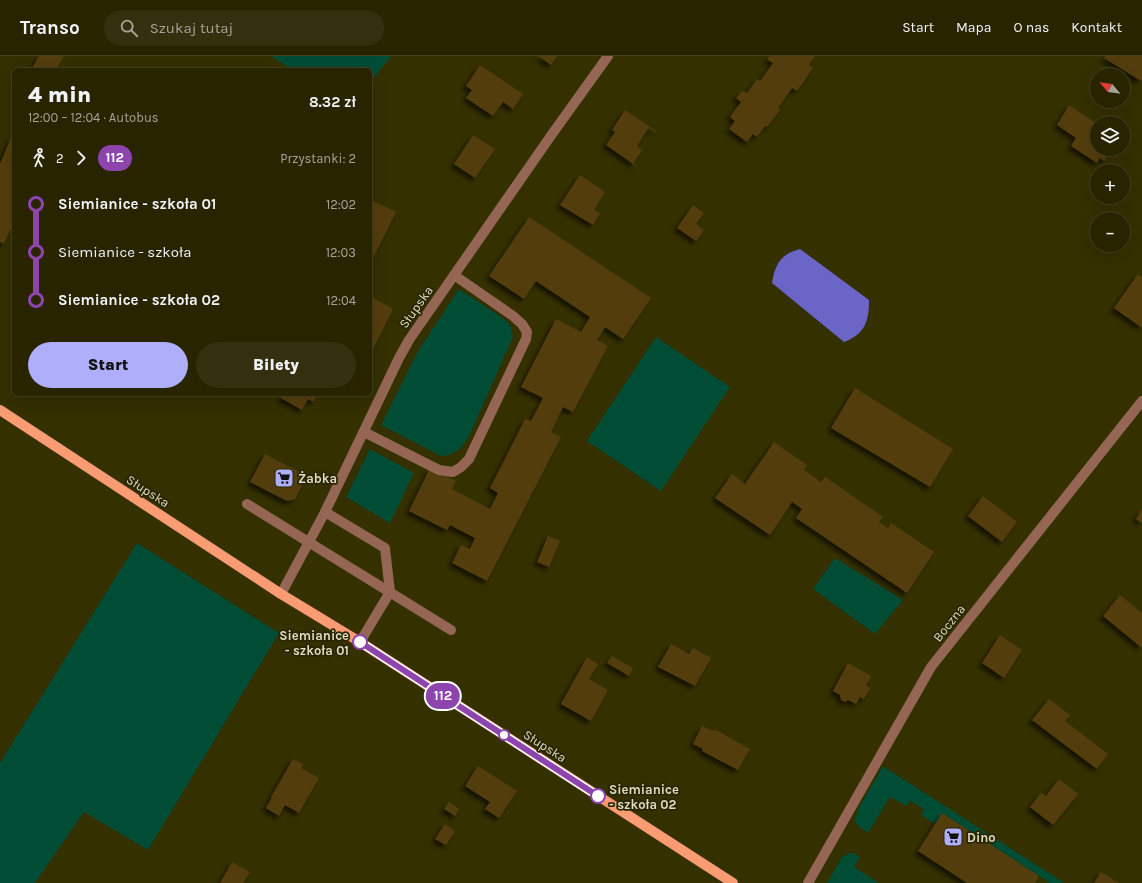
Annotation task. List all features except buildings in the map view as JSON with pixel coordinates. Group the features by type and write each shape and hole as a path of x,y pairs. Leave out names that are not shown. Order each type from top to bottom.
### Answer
{"main road":[{"name":"Słupska","path":"0,410 281,594 360,642 733,883"}],"street":[{"name":"Słupska","path":"281,594 325,512 409,340 608,56"},
{"path":"364,432 439,470 454,472 469,459 526,339 527,332 522,324 513,316 454,275"},
{"name":"Boczna","path":"808,883 931,667 1142,401"},
{"path":"248,504 310,541 451,630"},
{"path":"325,512 385,548 390,592 360,642"}],"green space":[{"path":"271,56 391,56 372,80 372,68 289,68"},
{"path":"459,289 504,319 511,326 513,337 468,437 456,452 447,456 441,456 381,425 418,351"},
{"path":"656,337 730,387 661,491 587,441"},
{"path":"370,449 414,473 390,523 346,497"},
{"path":"137,543 279,633 148,850 84,812 35,883 0,883 0,763"},
{"path":"835,558 903,600 875,634 813,589"},
{"path":"883,766 1063,882 1050,883 942,813 935,824 921,815 924,809 910,801 907,806 890,797 868,833 859,827 855,821 858,809"},
{"path":"850,853 854,853 860,857 854,867 879,883 827,883 842,857"}],"shaded area":[{"path":"800,249 869,300 867,320 861,331 851,339 844,342 772,283 775,270 780,261 793,251"}],"bus line":[{"name":"112","path":"360,642 598,796"}],"place":[{"name":"Żabka","path":"284,478"},
{"name":"Siemianice - szkoła 01","path":"360,642"},
{"name":"Siemianice - szkoła 02","path":"598,796"},
{"name":"Dino","path":"953,837"}]}
